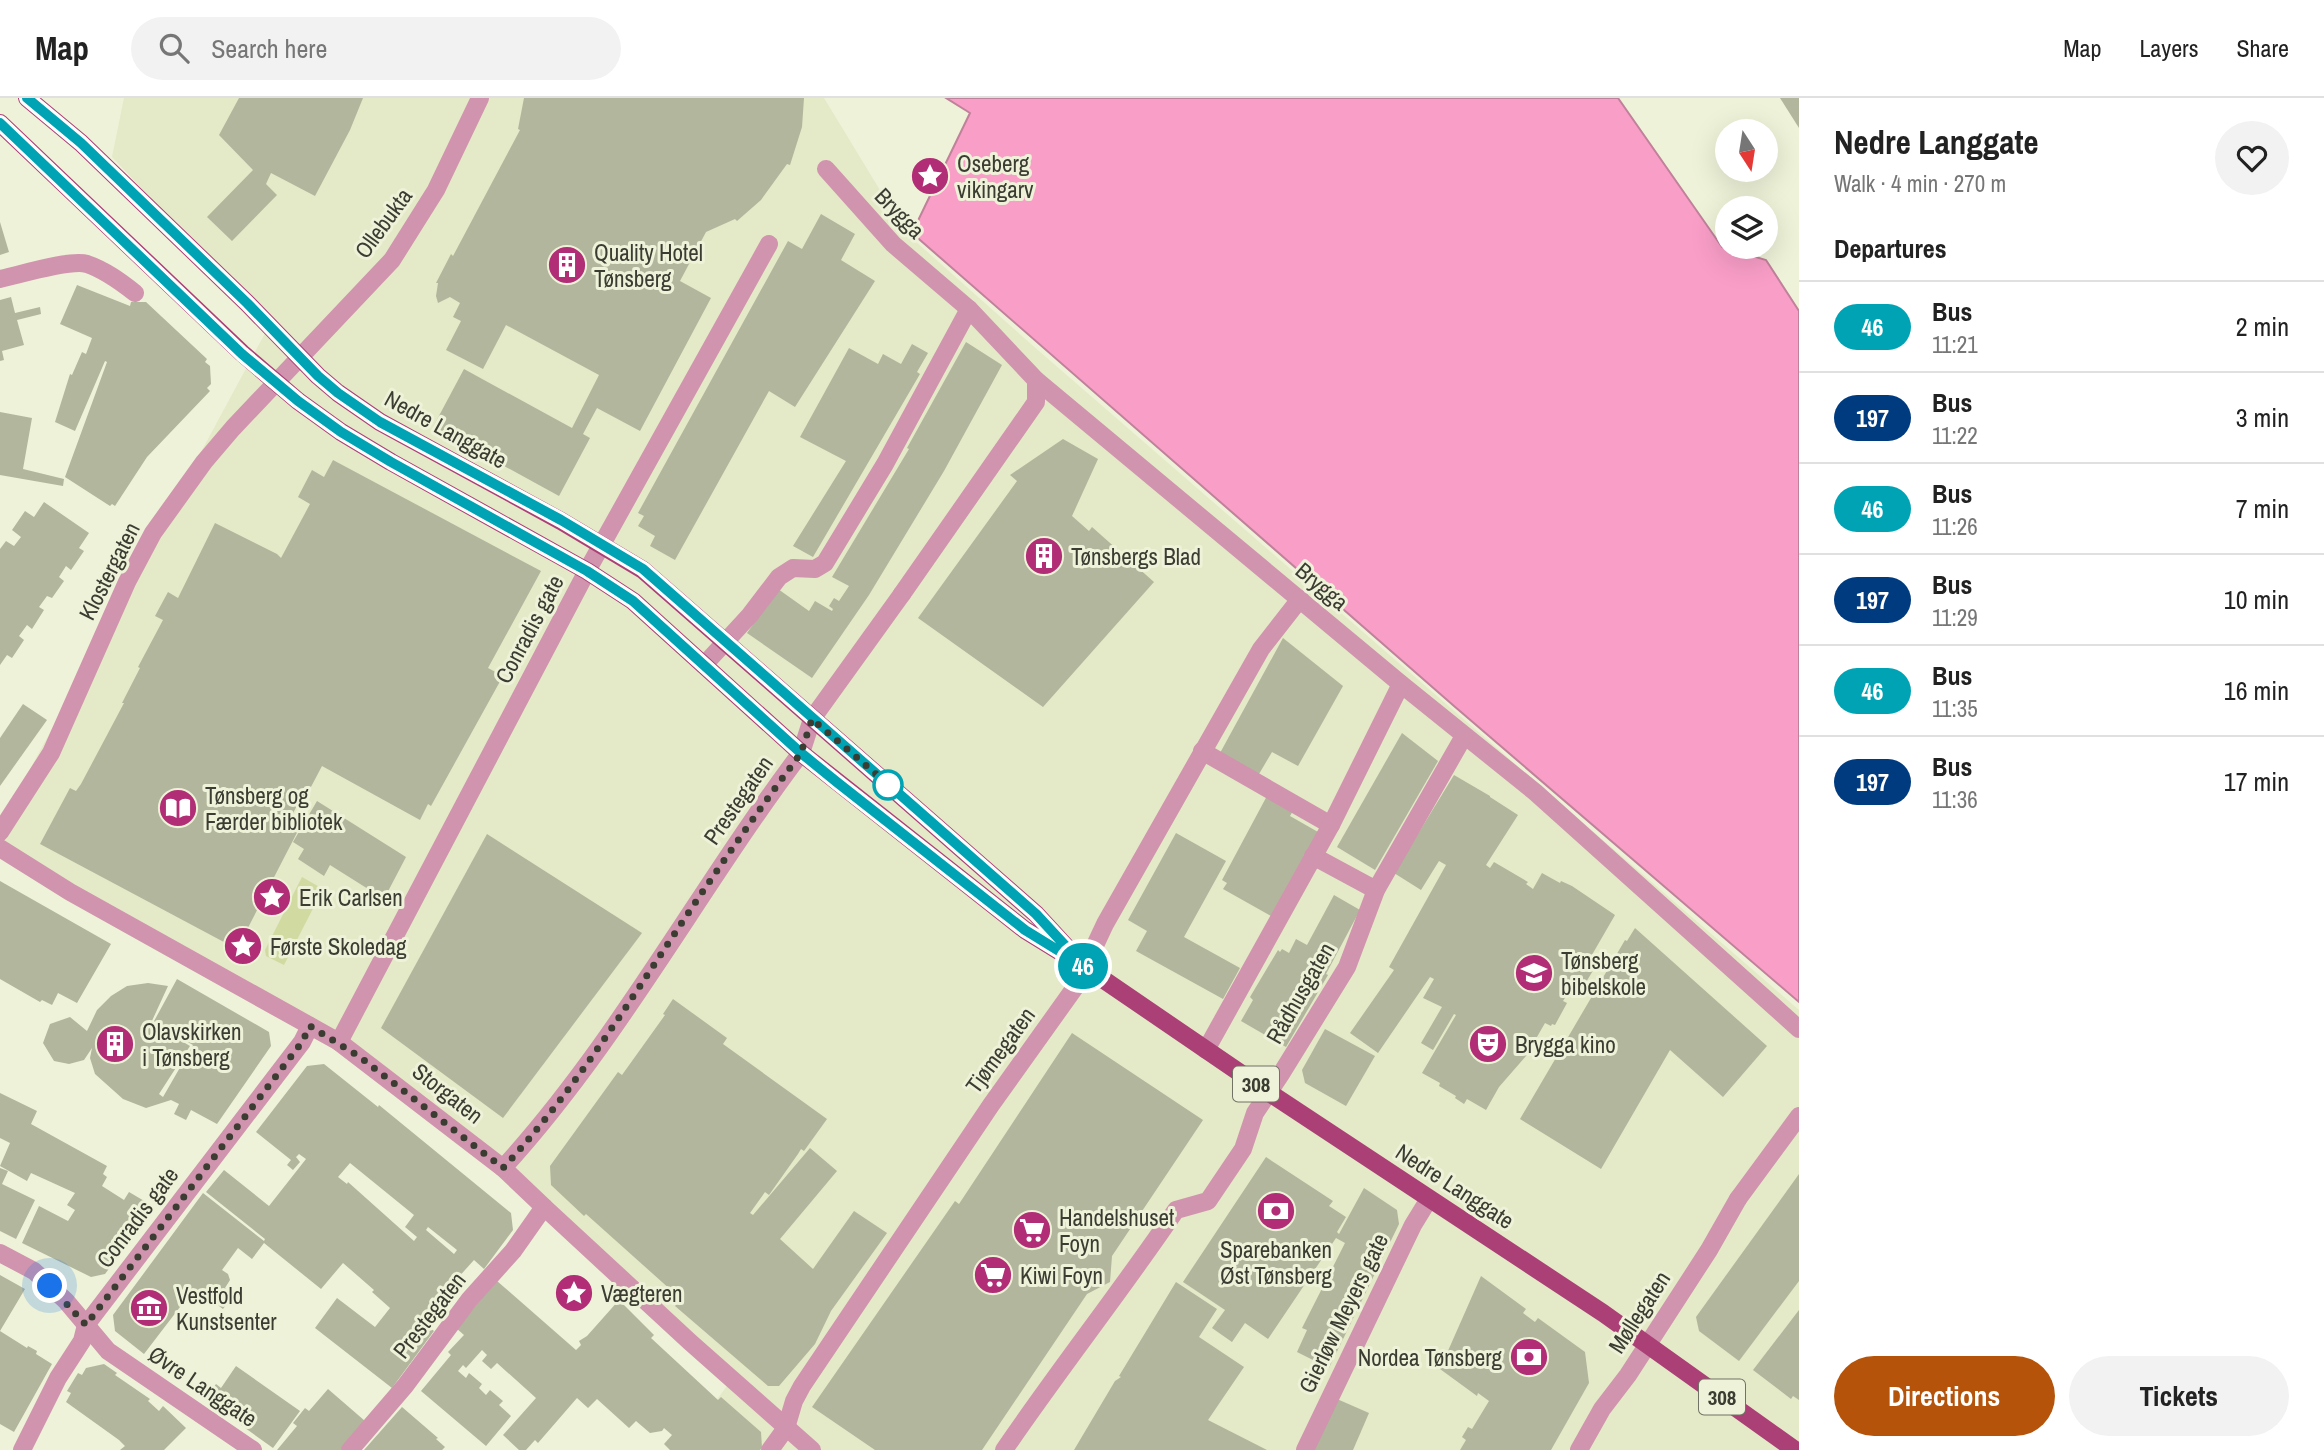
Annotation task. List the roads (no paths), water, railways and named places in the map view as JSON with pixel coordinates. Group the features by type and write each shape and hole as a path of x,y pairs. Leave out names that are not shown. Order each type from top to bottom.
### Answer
{"main road":[{"name":"Nedre Langgate","path":"27,98 81,143 338,393 380,422 643,569 1036,914 1085,967"},
{"name":"Nedre Langgate","path":"0,123 242,354 298,401 341,432 587,571 633,601 801,753 1025,930 1085,967 1268,1093 1647,1344 1795,1450"}],"street":[{"name":"Ollebukta","path":"299,356 392,260 436,190 480,98"},
{"name":"Brygga","path":"826,169 893,244 969,309 1036,380 1535,792 1799,1028"},
{"name":"Conradis gate","path":"339,1041 587,571 769,244"},
{"path":"0,279 85,263 117,279 135,293"},
{"path":"704,665 779,577 793,568 815,569 825,563 885,464 969,309"},
{"name":"Klostergaten","path":"0,832 55,744 127,582 153,533 204,462 299,356"},
{"name":"Prestegaten","path":"503,1168 524,1146 601,1047 675,934 801,753 812,719 1036,402 1036,380"},
{"name":"Tjømegaten","path":"771,1450 786,1427 802,1386 991,1105 1076,986 1105,924 1261,649 1300,600"},
{"path":"1206,1050 1331,825 1401,684"},
{"name":"Rådhusgaten","path":"1004,1450 1081,1341 1123,1288 1176,1210 1208,1201 1243,1149 1255,1113 1347,967 1376,890 1464,736"},
{"path":"1202,751 1331,825"},
{"name":"Storgaten","path":"0,848 70,892 339,1041 503,1168 690,1342 812,1450"},
{"path":"1313,856 1376,890"},
{"name":"Conradis gate","path":"22,1450 58,1378 82,1340 86,1325 302,1042 310,1026"},
{"name":"Møllegaten","path":"1579,1450 1602,1409 1709,1250 1738,1199 1799,1116"},
{"name":"Gierløw Meyers gate","path":"1305,1450 1413,1224 1429,1199"},
{"name":"Prestegaten","path":"349,1450 405,1386 469,1300 513,1251 544,1207"},
{"name":"Øvre Langgate","path":"0,1253 34,1271 66,1301 108,1351 253,1450"}],"place":[{"name":"Oseberg vikingarv","path":"930,176"},
{"name":"Quality Hotel Tønsberg","path":"567,265"},
{"name":"Tønsbergs Blad","path":"1044,556"},
{"name":"Tønsberg og Færder bibliotek","path":"178,808"},
{"name":"Erik Carlsen","path":"272,897"},
{"name":"Første Skoledag","path":"243,946"},
{"name":"Tønsberg bibelskole","path":"1534,973"},
{"name":"Olavskirken i Tønsberg","path":"115,1044"},
{"name":"Brygga kino","path":"1488,1044"},
{"name":"Sparebanken Øst Tønsberg","path":"1276,1211"},
{"name":"Handelshuset Foyn","path":"1032,1230"},
{"name":"Kiwi Foyn","path":"993,1275"},
{"name":"Vægteren","path":"574,1293"},
{"name":"Vestfold Kunstsenter","path":"149,1308"},
{"name":"Nordea Tønsberg","path":"1529,1357"}]}
